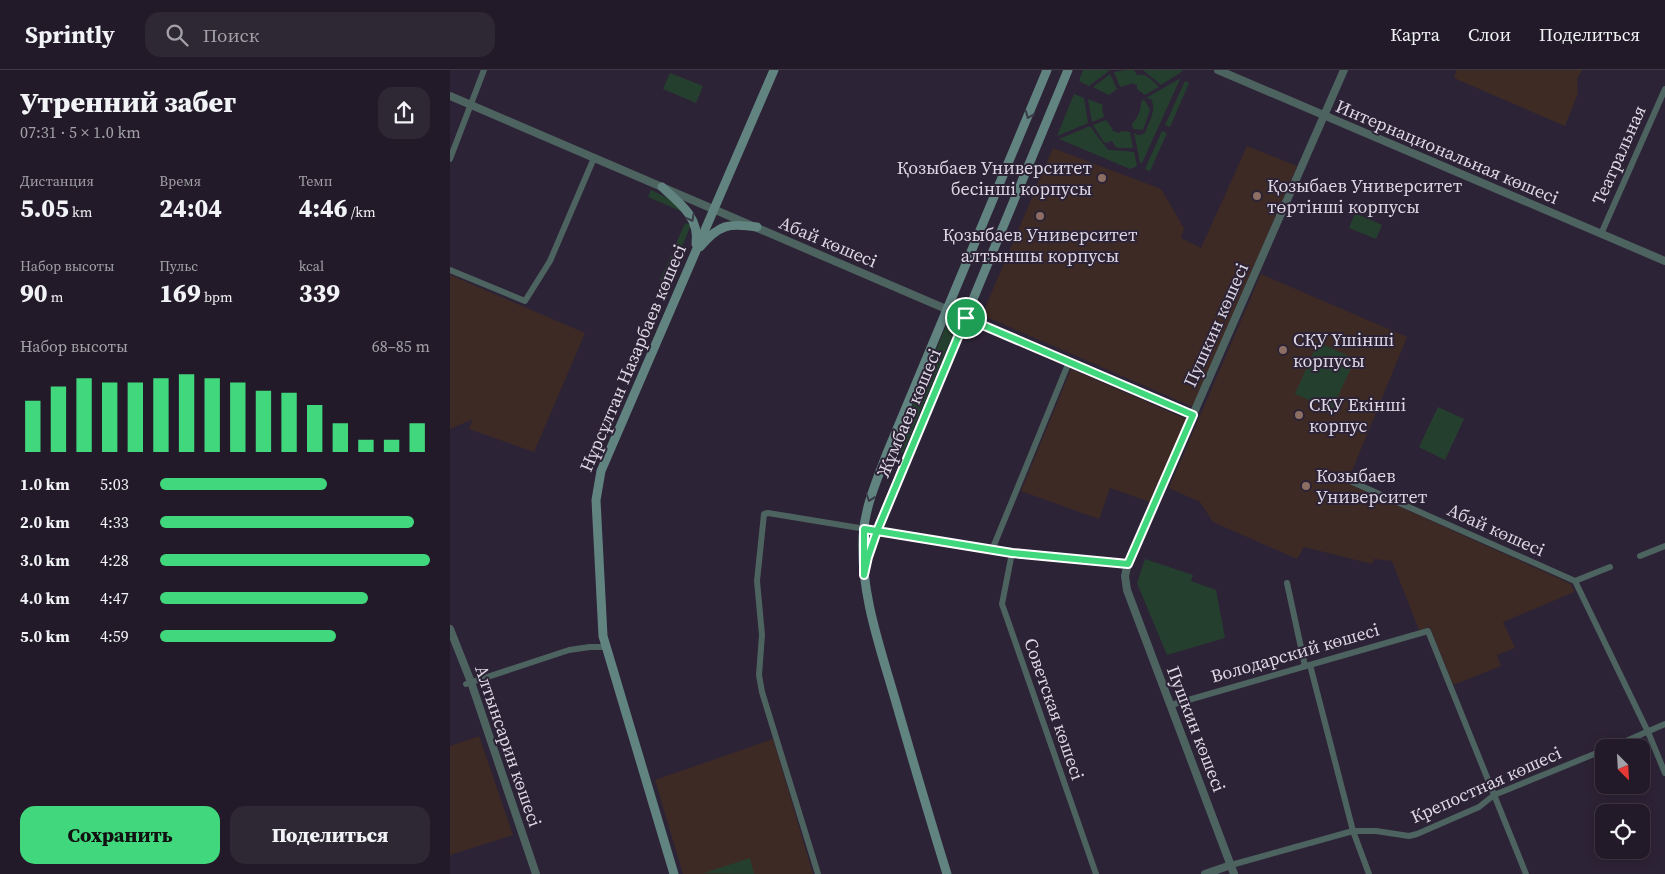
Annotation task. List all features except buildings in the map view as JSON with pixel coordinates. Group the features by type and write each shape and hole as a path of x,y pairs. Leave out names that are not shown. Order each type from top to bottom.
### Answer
{"main road":[{"name":"Нұрсұлтан Назарбаев көшесі","path":"674,874 606,647 602,626 596,500 598,480 774,70"},
{"name":"Жұмбаев көшесі","path":"947,874 874,627 864,575 864,529 867,506 875,485 1047,70"},
{"name":"Жұмбаев көшесі","path":"864,575 877,531 1068,70"},
{"path":"662,187 679,202 694,221 697,241 692,260"},
{"path":"692,260 706,240 724,227 739,224 757,227"}],"street":[{"path":"450,159 471,105 472,97 484,70"},
{"name":"Интернациональная көшесі","path":"1218,70 1665,261"},
{"name":"Пушкин көшесі","path":"1234,874 1126,590 1125,576 1128,564 1344,70"},
{"name":"Театральная","path":"1601,234 1665,89"},
{"name":"Абай көшесі","path":"450,96 1193,415"},
{"path":"450,270 525,301 550,261 594,158"},
{"path":"992,550 1069,362"},
{"name":"Абай көшесі","path":"1350,482 1575,581"},
{"path":"818,874 760,683 762,635 757,581 764,514 768,513 1012,553 1128,564"},
{"path":"1640,556 1665,546"},
{"name":"Советская көшесі","path":"1012,553 1002,604 1096,874"},
{"path":"1610,568 1575,581 1648,732 1665,773"},
{"path":"1287,583 1353,831 1369,874"},
{"name":"Алтынсарин көшесі","path":"450,629 536,874"},
{"name":"Володарский көшесі","path":"1171,705 1428,631 1494,795"},
{"path":"469,683 569,650 606,647"},
{"path":"1631,739 1665,724"},
{"name":"Крепостная көшесі","path":"1205,874 1353,831 1376,831 1409,836 1416,834 1479,807 1494,795 1595,754"},
{"path":"1494,795 1526,874"}],"shaded area":[{"path":"1457,70 1582,70 1577,79 1578,93 1565,126 1454,78"},
{"path":"1247,146 1297,166 1193,407 982,315 1053,148 1161,189 1184,228 1181,238 1201,248"},
{"path":"1261,274 1407,337 1347,483 1571,584 1574,592 1503,622 1515,648 1497,655 1501,666 1453,685 1430,627 1419,630 1392,561 1374,559 1372,564 1304,547 1297,559 1213,522 1200,502 1169,488"},
{"path":"450,275 585,333 534,452 469,429 473,419 450,429"},
{"path":"1071,369 1186,419 1150,502 1110,488 1099,519 1021,491"},
{"path":"479,736 513,835 450,855 450,746"},
{"path":"773,739 813,874 683,874 655,780"}],"green space":[{"path":"1083,70 1109,71 1089,86 1079,81"},
{"path":"1134,70 1137,75 1146,76 1159,87 1145,95 1137,89 1137,85 1131,83 1120,87 1114,72"},
{"path":"1143,70 1181,70 1183,71 1161,85"},
{"path":"670,73 703,86 696,103 663,89"},
{"path":"1110,74 1117,89 1109,95 1093,87"},
{"path":"1179,79 1142,163 1140,163 1134,132 1137,135 1145,133 1153,112 1151,99 1146,98"},
{"path":"1185,81 1189,83 1170,127 1165,125"},
{"path":"1074,94 1084,98 1088,123 1057,136"},
{"path":"1088,99 1103,105 1104,117 1092,122"},
{"path":"1144,99 1150,110 1143,130 1133,129 1132,124 1139,114 1141,102"},
{"path":"1106,120 1113,131 1119,133 1121,131 1130,132 1133,148 1118,148 1112,141 1106,143 1103,141 1093,125"},
{"path":"1090,126 1108,150 1134,152 1137,166 1130,169 1059,139"},
{"path":"1162,131 1167,133 1150,171 1145,169"},
{"path":"651,190 678,203 683,212 648,197"},
{"path":"1355,213 1382,225 1376,239 1349,228"},
{"path":"685,223 691,225 681,249 675,246"},
{"path":"672,254 677,256 666,283 660,280"},
{"path":"946,326 955,330 903,453 894,450"},
{"path":"1318,342 1355,359 1332,410 1295,394"},
{"path":"1438,407 1464,419 1445,460 1419,447"},
{"path":"1145,559 1193,575 1191,581 1216,590 1225,638 1167,655 1137,583"},
{"path":"750,858 754,874 704,873"}],"place":[{"name":"Қозыбаев Университет бесінші корпусы","path":"1102,178"},
{"name":"Қозыбаев Университет төртінші корпусы","path":"1257,196"},
{"name":"Қозыбаев Университет алтыншы корпусы","path":"1040,216"},
{"name":"СҚУ Үшінші корпусы","path":"1283,350"},
{"name":"СҚУ Екінші корпус","path":"1299,415"},
{"name":"Козыбаев Университет","path":"1306,486"}],"route":[{"path":"966,318 877,531 864,529 864,575 877,531 1012,553 1128,564 1193,415 966,318"}]}
